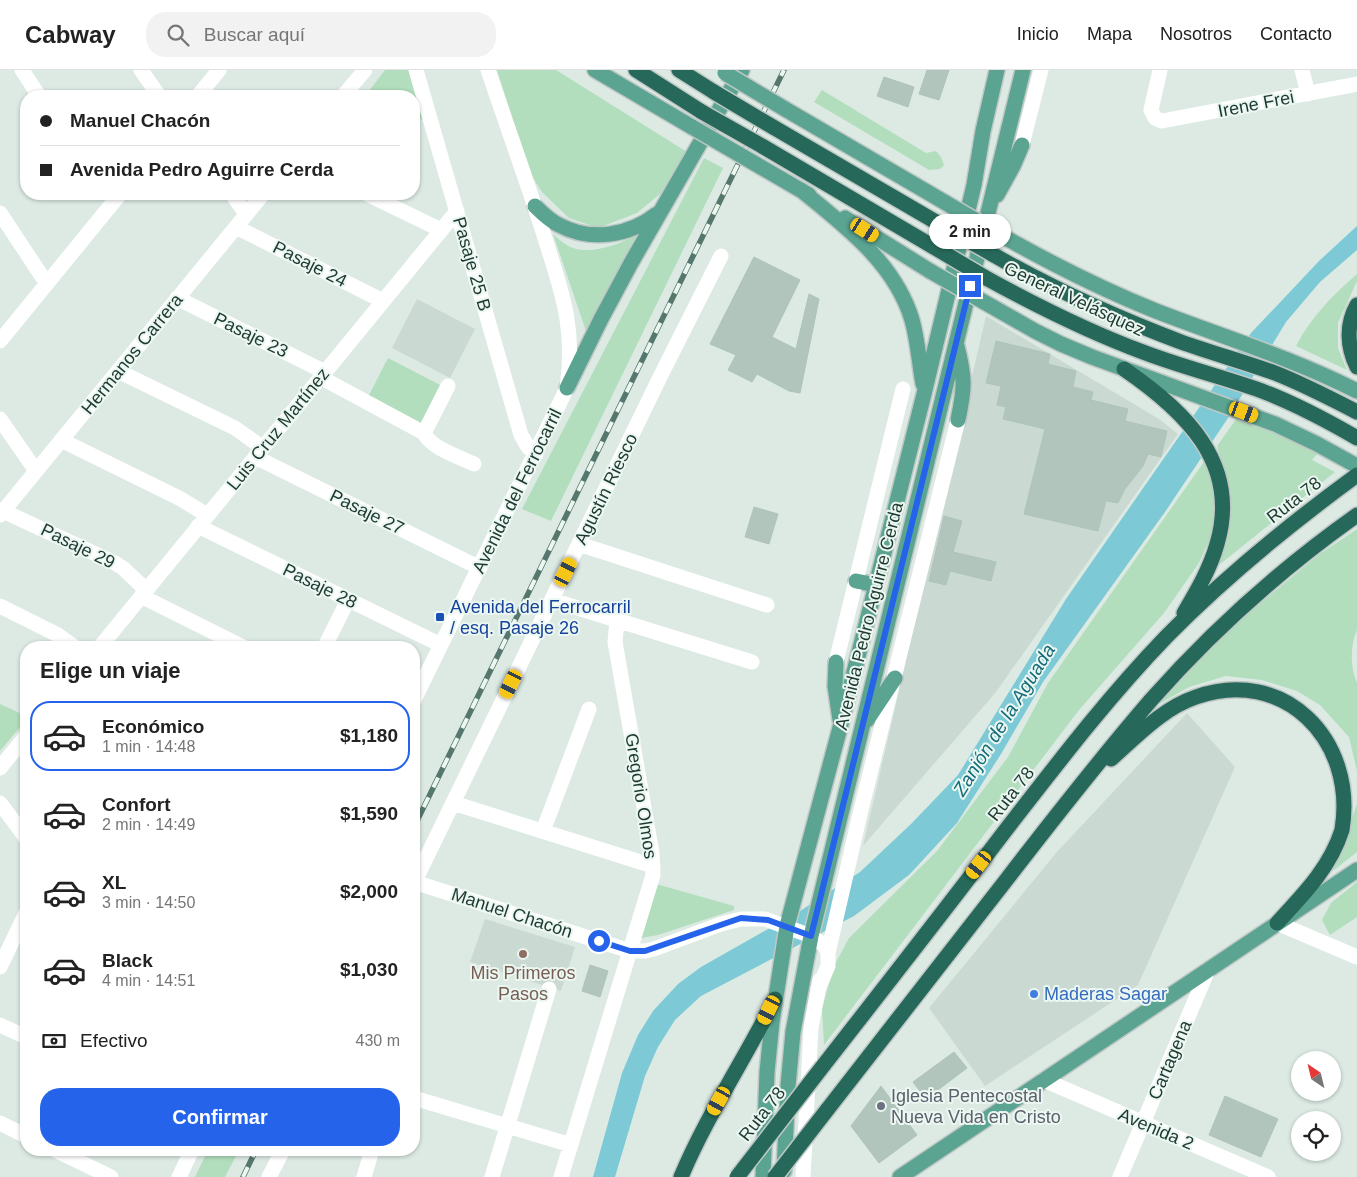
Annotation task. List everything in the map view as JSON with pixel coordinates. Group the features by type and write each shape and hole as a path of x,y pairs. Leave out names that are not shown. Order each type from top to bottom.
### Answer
{"highway":[{"name":"General Velásquez","path":"636,70 702,112 1031,303 1079,326 1142,352 1261,391 1316,414 1357,438"},
{"name":"General Velásquez","path":"679,70 936,222 1080,301 1217,355 1275,373 1357,412"},
{"path":"1357,305 1352,315 1349,334 1351,353 1357,367"},
{"path":"1124,369 1153,390 1184,417 1210,452 1222,494 1221,527 1218,543 1210,565 1195,594 1169,635"},
{"name":"Ruta 78","path":"737,1177 1085,729 1126,680 1169,635 1252,558 1295,522 1357,475"},
{"path":"775,1177 1075,792 1152,700 1210,639 1276,578 1357,515"},
{"path":"1075,792 1165,713 1195,697 1223,690 1255,690 1279,697 1300,708 1320,725 1337,750 1346,779 1346,813 1336,845 1314,883 1277,923"},
{"path":"681,1177 712,1113 752,1044 775,999"}],"main road":[{"path":"595,70 754,162 930,271 1035,331 1092,357 1244,412 1297,434 1351,462"},
{"path":"567,388 601,318 660,211 742,70"},
{"name":"Avenida Pedro Aguirre Cerda","path":"763,1177 767,1080 775,999 786,926 841,724 924,394 974,185 983,131 997,70"},
{"name":"Avenida Pedro Aguirre Cerda","path":"784,1177 791,1050 797,1003 820,946 822,891 1022,70"},
{"path":"722,72 1045,260 1097,286 1286,359 1357,391"},
{"path":"989,209 1013,166 1022,145"},
{"path":"801,190 866,247 898,288 915,331 924,394"},
{"path":"535,206 557,224 569,230 595,235 630,230 641,225 660,211"},
{"path":"956,344 964,378 964,393 958,420"},
{"path":"856,581 876,585"},
{"path":"836,662 835,686 841,724"},
{"path":"861,729 894,678"},
{"path":"900,1177 1357,870"}],"street":[{"path":"22,70 35,90"},
{"path":"141,70 155,90"},
{"path":"203,90 219,70"},
{"path":"348,90 365,70"},
{"name":"Pasaje 25 B","path":"416,70 521,436 528,447 536,454"},
{"name":"Avenida del Ferrocarril","path":"420,688 567,388 571,349 567,310 535,206 488,70"},
{"path":"1022,145 1041,70"},
{"name":"Irene Frei","path":"1160,70 1151,106 1152,114 1155,118 1166,122 1357,84"},
{"path":"1302,70 1308,94"},
{"path":"0,341 47,284 109,200"},
{"path":"236,200 246,214"},
{"name":"Hermanos Carrera","path":"2,513 258,200"},
{"path":"379,200 441,230"},
{"name":"Luis Cruz Martínez","path":"105,641 457,211"},
{"path":"0,213 47,284"},
{"name":"Pasaje 24","path":"236,227 383,300"},
{"name":"Agustín Riesco","path":"420,871 720,256"},
{"name":"Pasaje 23","path":"177,298 323,374 424,433 434,445 474,464"},
{"name":"Pasaje 27","path":"118,371 235,428 259,452 480,568"},
{"path":"424,433 448,386"},
{"name":"Avenida Pedro Aguirre Cerda","path":"836,662 903,389"},
{"path":"0,419 36,471"},
{"name":"Avenida Pedro Aguirre Cerda","path":"820,946 848,870 958,420"},
{"name":"Pasaje 28","path":"61,440 179,498 203,521 348,600 441,645"},
{"name":"Pasaje 29","path":"2,513 123,568 144,593 232,641"},
{"path":"579,544 767,605"},
{"path":"328,641 348,600"},
{"path":"552,600 752,662"},
{"path":"0,606 66,641"},
{"name":"Gregorio Olmos","path":"561,1177 653,875 615,642 617,620"},
{"path":"543,831 589,709"},
{"path":"0,768 20,743"},
{"path":"0,803 20,830"},
{"path":"454,803 653,866"},
{"name":"Manuel Chacón","path":"420,885 630,951 654,949 741,918 768,920 786,926 820,946"},
{"path":"1277,923 1357,957"},
{"path":"1,960 20,924"},
{"path":"803,1177 810,1036 818,989 820,946"},
{"name":"Cartagena","path":"1120,1177 1208,970"},
{"path":"492,1177 549,990"},
{"path":"0,1025 20,1034"},
{"name":"Avenida 2","path":"1044,1080 1268,1177"},
{"path":"420,1100 571,1145"},
{"path":"0,1124 20,1133"},
{"path":"67,1156 111,1177"},
{"path":"179,1177 189,1156"},
{"path":"269,1177 279,1156"},
{"path":"364,1177 370,1156"}],"shaded area":[{"path":"417,299 475,329 450,378 392,348"},
{"path":"986,316 1159,419 1178,434 996,692 863,846"},
{"path":"1187,713 1235,767 1138,985 985,1086 929,1008 1056,853"},
{"name":"Mis Primeros Pasos","path":"485,919 575,947 561,991 470,962"}],"green space":[{"path":"385,70 410,70 416,90 370,90"},
{"path":"497,70 556,70 687,152 661,193 637,213 598,228 569,218 542,192 531,175"},
{"path":"822,90 926,153 936,151 944,165 940,169 929,170 814,102"},
{"path":"420,104 425,121 420,119"},
{"path":"704,158 723,168 551,521 522,509"},
{"path":"553,234 565,244 582,250 600,249 636,236 586,331"},
{"path":"1357,274 1357,281 1338,323 1338,348 1347,370 1296,346 1308,325 1323,307"},
{"path":"388,358 444,387 423,428 367,399"},
{"path":"1237,418 1295,441 1318,453 1312,460 1335,472 1219,565 1228,535 1230,509 1226,478 1217,446"},
{"path":"1206,459 1217,499 1215,527 1199,563 1164,613 1079,710 824,1045 822,1009 834,966 849,938 937,851 1008,757 1048,683"},
{"path":"1357,529 1357,630 1353,642 1352,656 1353,670 1357,683 1357,771 1349,737 1320,705 1297,691 1262,680 1226,676 1189,687 1159,704 1225,633 1317,556"},
{"path":"0,704 20,713 20,727 0,751"},
{"path":"1357,804 1357,852 1333,871"},
{"path":"1357,882 1357,917 1330,935 1322,920 1331,903"},
{"path":"656,884 734,906 734,910 658,935 636,939"},
{"path":"205,1156 236,1156 225,1177 195,1177"}],"water":[{"name":"Zanjón de la Aguada","path":"1357,226 1357,250 1320,282 1286,322 1228,418 1165,512 1043,682 1001,754 957,823 909,875 854,916 701,996 675,1020 658,1047 645,1076 615,1177 593,1177 622,1073 638,1035 653,1011 678,984 701,967 800,911 860,872 911,824 958,775 1066,599 1251,333 1319,261"}],"building":[{"path":"927,70 949,70 939,100 919,94"},
{"path":"884,77 914,87 908,107 877,96"},
{"path":"754,257 800,280 772,337 796,349 809,294 819,299 800,393 789,391 757,374 752,382 728,370 736,355 710,344"},
{"path":"996,341 1050,354 1048,364 1076,371 1073,387 1093,392 1091,400 1128,409 1125,421 1167,431 1161,457 1148,454 1143,466 1125,489 1118,503 1106,501 1098,531 1024,514 1045,429 1003,419 1006,407 997,405 1001,386 986,383"},
{"path":"754,507 778,514 769,544 745,537"},
{"path":"944,516 962,521 953,552 996,562 991,581 950,571 946,585 929,581"},
{"path":"590,965 608,971 600,997 582,991"},
{"path":"954,1052 967,1068 926,1099 913,1082"},
{"name":"Iglesia Pentecostal Nueva Vida en Cristo","path":"881,1086 917,1135 879,1163 851,1126"},
{"path":"1225,1096 1278,1119 1261,1157 1209,1135"}],"railway":[{"path":"420,815 784,70"},
{"path":"243,1177 253,1156"}],"place":[{"name":"Avenida del Ferrocarril / esq. Pasaje 26","path":"440,617"},
{"name":"Mis Primeros Pasos","path":"523,954"},
{"name":"Maderas Sagar","path":"1034,994"},
{"name":"Iglesia Pentecostal Nueva Vida en Cristo","path":"881,1106"}],"route":[{"path":"599,941 630,951 645,951 665,946 741,918 765,919 811,936 970,286"}]}
